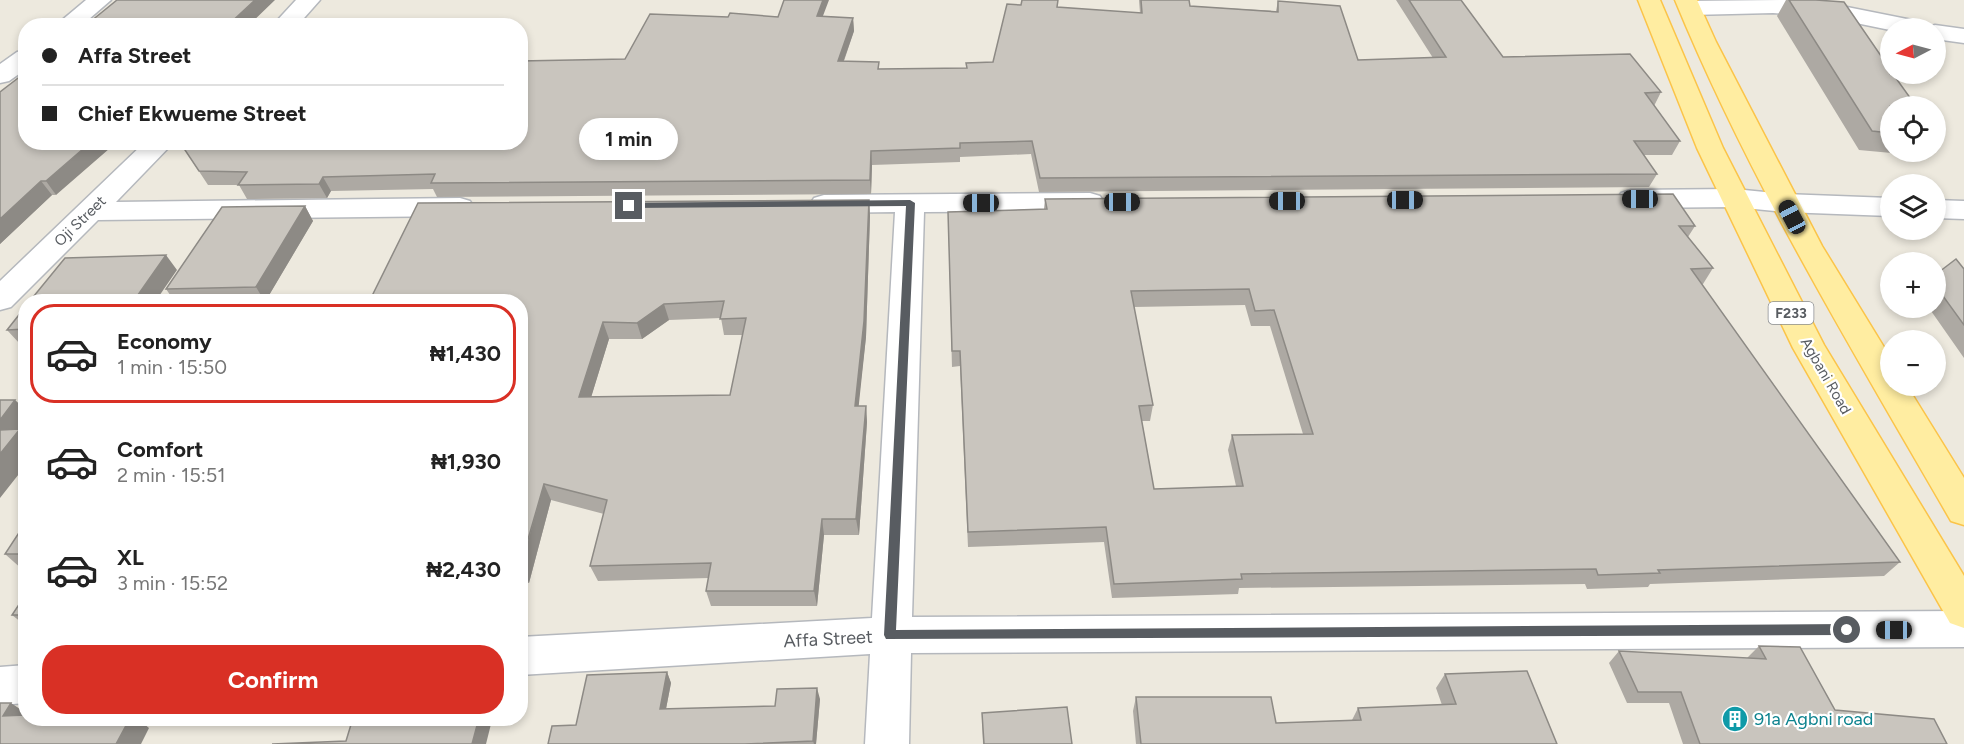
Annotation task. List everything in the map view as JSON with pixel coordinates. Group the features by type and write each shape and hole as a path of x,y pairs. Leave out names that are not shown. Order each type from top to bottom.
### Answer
{"main road":[{"name":"Agbani Road","path":"1649,0 1710,148 1809,348 1964,611"},
{"path":"1688,4 1807,246 1964,510"}],"street":[{"path":"76,18 100,0"},
{"path":"291,18 309,0"},
{"path":"1688,4 1822,9 1880,21"},
{"path":"1946,34 1964,36"},
{"path":"0,76 18,63"},
{"name":"Oji Street","path":"0,299 153,150"},
{"path":"1603,199 1734,198 1784,203 1880,207"},
{"path":"804,204 1113,202"},
{"path":"887,744 910,203"},
{"path":"90,211 483,207"},
{"path":"1946,209 1964,210"},
{"name":"Affa Street","path":"528,656 890,635 1964,629"},
{"path":"0,686 18,685"}],"building":[{"path":"117,0 255,0 236,18 95,18"},
{"path":"784,0 823,0 817,16 853,18 838,61 879,62 878,69 967,68 966,63 993,62 1007,4 1021,5 1022,0 1058,0 1057,7 1142,13 1141,0 1189,0 1190,6 1278,12 1278,1 1340,6 1358,60 1446,57 1409,0 1461,0 1503,57 1630,54 1661,92 1645,93 1680,141 1634,141 1657,174 1040,178 1032,141 960,143 960,148 871,151 870,180 431,183 435,174 323,177 319,184 238,185 247,172 199,171 185,150 528,150 528,61 625,59 650,14 728,17 730,13 778,17"},
{"path":"1789,0 1844,2 1880,54 1880,84 1900,84 1909,96 1880,96 1880,132 1872,131"},
{"path":"18,78 18,150 82,150 46,181 41,181 0,219 0,92"},
{"path":"1673,194 1695,226 1679,226 1713,268 1691,269 1900,562 1658,570 1660,573 1598,575 1596,569 1241,574 1242,579 1114,584 1106,527 968,532 960,351 952,351 948,212 1047,209 1045,199","holes":["1249,289 1255,311 1274,310 1313,434 1232,435 1243,486 1154,489 1139,406 1153,405 1131,291"]},
{"path":"869,200 864,321 855,406 866,406 856,519 822,519 814,591 706,591 711,563 590,566 607,500 544,484 528,539 528,294 373,294 418,203","holes":["724,301 720,319 746,318 730,395 579,397 603,322 637,323 664,304"]},
{"path":"305,206 256,287 166,289 222,207"},
{"path":"166,255 139,294 36,294 65,258"},
{"path":"1956,259 1964,269 1964,325 1946,300 1946,267"},
{"path":"18,316 18,329 7,330"},
{"path":"0,400 15,400 0,420"},
{"path":"18,429 0,454 0,430"},
{"path":"18,534 18,554 5,554"},
{"path":"18,606 18,615 12,615"},
{"path":"1759,646 1800,647 1835,710 1934,719 1947,744 1700,744 1681,692 1638,692 1619,651 1766,659"},
{"path":"1527,671 1557,744 1141,744 1136,697 1271,697 1276,723 1361,720 1358,708 1456,704 1445,674"},
{"path":"667,672 660,709 775,706 777,689 817,688 813,741 745,744 548,744 552,726 576,725 587,675"},
{"path":"0,703 11,703 3,716 18,715 18,726 126,726 116,744 0,744"},
{"path":"1067,707 1072,744 984,744 982,713"},
{"path":"351,726 477,726 472,744 272,744 346,741"}],"place":[{"name":"91a Agbni road","path":"1735,719"}],"route":[{"path":"629,206 910,203 890,635 1495,630 1847,630"}]}
